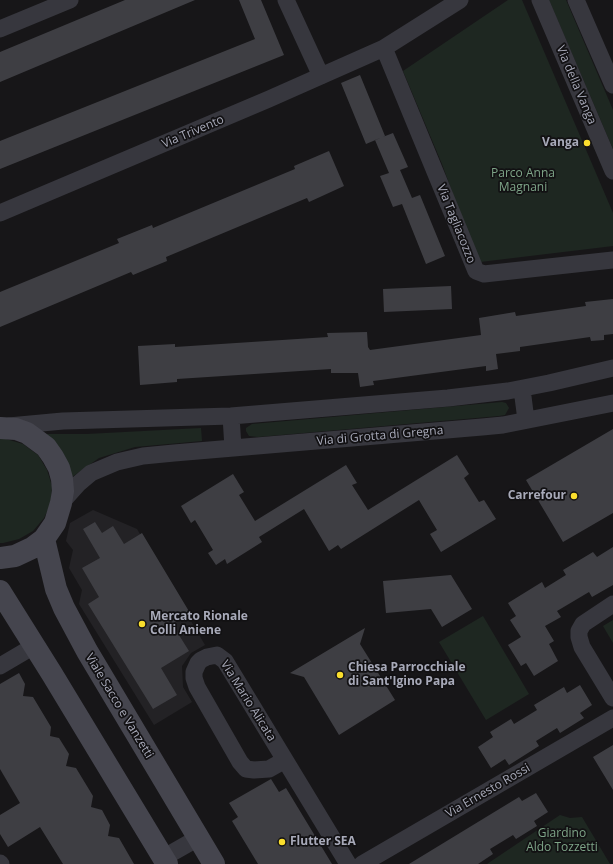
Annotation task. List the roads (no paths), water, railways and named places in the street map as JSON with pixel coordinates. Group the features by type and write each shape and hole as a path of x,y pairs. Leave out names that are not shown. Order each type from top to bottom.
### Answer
{"street":[{"path":"1,26 70,0"},
{"path":"286,0 321,76"},
{"name":"Via Trivento","path":"0,213 384,48 460,0"},
{"name":"Via della Vanga","path":"540,0 613,171"},
{"path":"576,0 613,85"},
{"name":"Via Tagliacozzo","path":"384,48 476,270 484,274 613,260"},
{"name":"Via di Grotta di Gregna","path":"0,428 63,421 231,416 448,398 522,389 613,368"},
{"path":"522,389 526,420"},
{"name":"Via di Grotta di Gregna","path":"61,503 91,472 112,464 143,456 482,427 526,420 613,402"},
{"path":"231,416 233,448"},
{"name":"Via di Grotta di Gregna","path":"0,428 16,429 27,433 38,440 54,457 62,479 61,503 55,523 44,539 32,548 16,556 0,558"},
{"name":"Viale Sacco e Vanzetti","path":"44,539 56,589 64,608 87,651 214,864"},
{"path":"0,591 165,861 198,838"},
{"path":"613,604 583,624 579,631 578,637 582,647 613,698"},
{"path":"0,666 34,646"},
{"name":"Via Mario Alicata","path":"285,760 269,769 254,770 246,769 240,762 197,687 194,672 201,660 207,656 217,655 225,661 285,760 348,864"},
{"name":"Via Ernesto Rossi","path":"362,864 613,718"}],"place":[{"name":"Vanga","path":"587,143"},
{"name":"Carrefour","path":"574,496"},
{"name":"Mercato Rionale Colli Aniene","path":"142,624"},
{"name":"Chiesa Parrocchiale di Sant'Igino Papa","path":"340,675"},
{"name":"Flutter SEA","path":"282,842"}],"park label":[{"name":"Parco Anna Magnani","path":"523,181"},
{"name":"Giardino Aldo Tozzetti","path":"562,841"}]}
